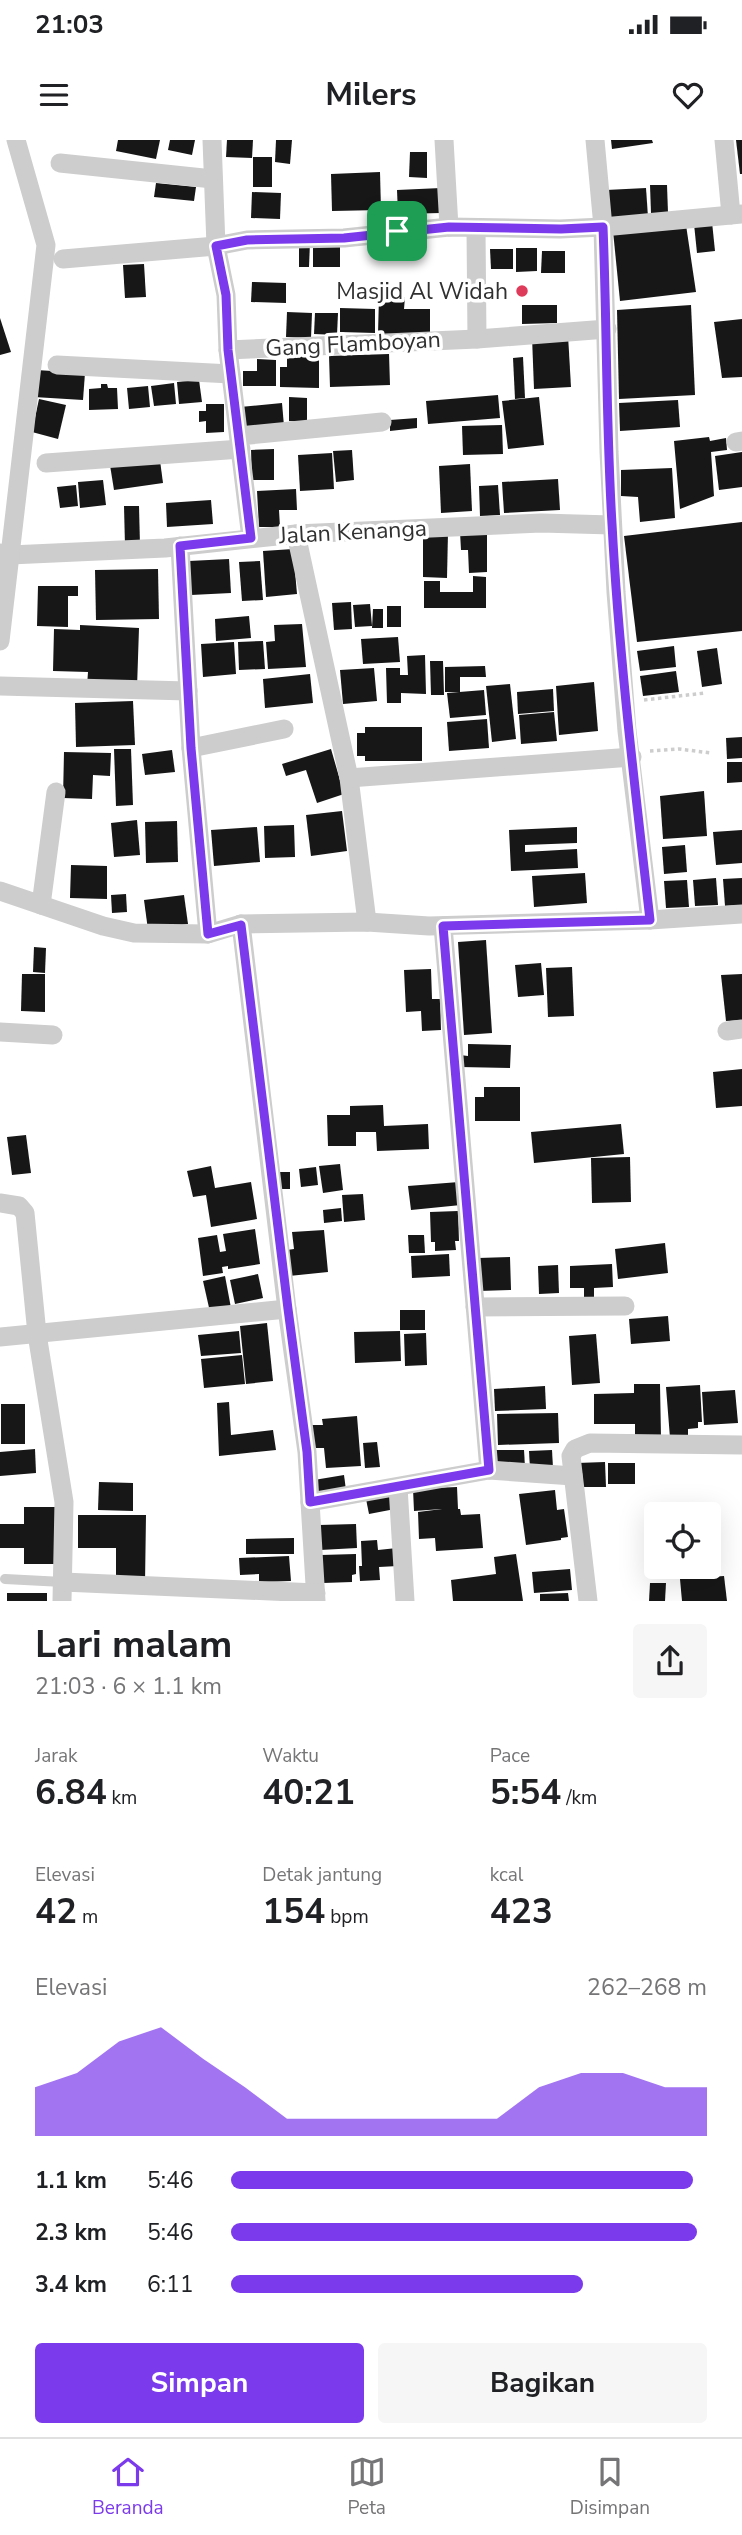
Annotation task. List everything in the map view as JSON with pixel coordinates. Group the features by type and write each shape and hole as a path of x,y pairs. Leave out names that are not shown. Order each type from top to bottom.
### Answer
{"street":[{"path":"0,641 5,554 46,245 16,140"},
{"path":"444,140 449,227"},
{"path":"595,140 603,227 612,525 625,703 650,920"},
{"path":"63,259 216,246 247,240 344,238 449,227 603,227 736,215 724,140"},
{"path":"214,142 216,246 226,295 228,350 251,538"},
{"path":"60,163 213,179"},
{"path":"475,229 477,339"},
{"name":"Gang Flamboyan","path":"228,350 477,339 607,330"},
{"path":"57,365 231,374"},
{"path":"46,463 240,442 382,422"},
{"name":"Jalan Kenanga","path":"5,554 180,546 296,534 541,523 612,525"},
{"path":"296,534 349,778 367,922"},
{"path":"180,546 191,748 208,934"},
{"path":"0,686 188,691"},
{"path":"191,748 284,729"},
{"path":"349,778 631,755"},
{"path":"41,905 56,792"},
{"path":"0,891 103,926 134,933 208,934 241,925 367,922 443,926 650,920 742,914"},
{"path":"0,1203 19,1206 25,1213 37,1334 64,1502 62,1591 316,1597 307,1452 241,925"},
{"path":"443,926 489,1470"},
{"path":"0,1032 53,1034"},
{"path":"475,1307 625,1306"},
{"path":"0,1337 288,1309"},
{"path":"588,1601 571,1456 575,1449 590,1443 742,1445"},
{"path":"310,1502 489,1470 573,1476"},
{"path":"398,1487 405,1601"}],"lane":[{"path":"5,1578 62,1591"}],"path":[{"path":"625,703 705,694"},
{"path":"631,755 679,749 711,753"}],"building":[{"path":"118,140 160,140 156,159 116,151"},
{"path":"170,140 195,140 192,155 168,150"},
{"path":"227,140 253,140 252,158 226,157"},
{"path":"276,140 292,140 290,164 275,162"},
{"path":"611,140 652,140 653,143 612,149"},
{"path":"736,140 742,140 742,174 740,174"},
{"path":"410,152 427,152 427,178 409,177"},
{"path":"253,157 272,157 272,187 253,187"},
{"path":"380,172 381,210 332,211 331,174"},
{"path":"156,183 196,187 194,201 154,197"},
{"path":"650,185 667,185 668,213 651,213"},
{"path":"441,188 441,213 398,214 397,190"},
{"path":"646,188 648,217 608,220 606,190"},
{"path":"252,192 281,193 280,219 251,218"},
{"path":"712,222 715,251 697,253 694,224"},
{"path":"686,225 696,292 620,301 613,231"},
{"path":"299,242 310,242 309,267 299,267"},
{"path":"313,245 340,245 340,267 313,267"},
{"path":"516,248 537,248 537,271 516,272"},
{"path":"490,249 513,249 513,269 491,269"},
{"path":"542,251 565,251 565,273 541,273"},
{"path":"144,264 146,297 125,298 123,265"},
{"path":"252,282 286,283 286,303 251,302"},
{"path":"379,296 405,297 404,309 430,309 430,335 378,334"},
{"path":"522,305 557,305 557,323 522,324"},
{"path":"691,305 695,395 619,399 617,310"},
{"path":"340,308 375,309 375,333 340,332"},
{"path":"287,312 312,313 311,338 286,337"},
{"path":"315,313 338,313 337,335 314,334"},
{"path":"0,318 11,352 0,355"},
{"path":"742,319 742,377 722,378 714,322"},
{"path":"568,335 571,387 534,389 532,337"},
{"path":"287,354 319,354 319,388 280,387 280,367 287,367"},
{"path":"389,354 390,385 330,387 329,356"},
{"path":"523,357 525,398 515,399 513,358"},
{"path":"257,359 276,360 276,386 243,386 243,371 257,371"},
{"path":"36,370 85,373 83,400 34,397"},
{"path":"199,380 202,402 179,404 177,382"},
{"path":"174,383 176,404 154,406 151,386"},
{"path":"101,384 107,384 108,388 117,388 118,409 89,410 89,389 101,388"},
{"path":"148,386 150,407 129,409 127,388"},
{"path":"498,395 500,418 428,424 426,401"},
{"path":"289,397 307,398 307,422 289,421"},
{"path":"539,397 544,445 508,449 502,401"},
{"path":"39,399 66,405 58,439 32,432"},
{"path":"678,400 680,427 620,431 619,403"},
{"path":"282,403 284,426 242,430 240,407"},
{"path":"206,404 224,404 224,432 206,433 206,421 199,422 199,411 206,411"},
{"path":"417,418 417,428 390,431 390,420"},
{"path":"502,425 503,454 463,455 462,426"},
{"path":"709,437 710,441 726,438 727,450 711,452 714,496 680,509 674,441"},
{"path":"274,449 274,480 252,480 251,450"},
{"path":"352,450 354,480 336,482 333,451"},
{"path":"742,452 742,487 719,490 715,456"},
{"path":"159,453 163,483 114,490 109,459"},
{"path":"332,453 334,489 300,491 298,455"},
{"path":"470,464 472,511 441,513 439,466"},
{"path":"672,468 675,518 640,522 638,497 621,496 621,470"},
{"path":"558,479 560,510 504,513 502,482"},
{"path":"103,480 106,505 80,508 78,482"},
{"path":"76,485 78,506 60,508 57,487"},
{"path":"498,485 500,515 480,516 479,486"},
{"path":"296,489 297,510 279,510 280,527 259,527 257,491"},
{"path":"211,500 213,524 167,527 166,503"},
{"path":"124,506 139,506 140,545 125,546"},
{"path":"742,522 742,631 637,642 624,536"},
{"path":"423,532 448,532 447,578 423,577"},
{"path":"460,532 487,532 487,572 469,573 468,550 461,550"},
{"path":"293,549 297,594 266,597 263,551"},
{"path":"229,559 231,593 191,595 189,561"},
{"path":"260,561 263,600 242,601 239,562"},
{"path":"158,569 159,619 96,620 95,570"},
{"path":"473,576 486,577 486,608 424,608 424,581 440,581 440,592 473,592"},
{"path":"38,586 78,586 78,596 68,596 68,627 37,626"},
{"path":"351,602 352,629 334,630 332,603"},
{"path":"370,604 372,626 355,627 353,605"},
{"path":"387,606 401,606 401,627 387,627"},
{"path":"373,609 383,609 383,628 372,628"},
{"path":"249,616 251,638 216,641 215,619"},
{"path":"302,624 306,667 268,669 266,642 275,641 274,625"},
{"path":"80,625 139,628 137,688 87,686 88,672 53,671 54,629 80,630"},
{"path":"398,637 400,662 363,664 361,639"},
{"path":"263,641 265,669 239,670 238,642"},
{"path":"234,642 236,674 203,677 201,644"},
{"path":"674,646 676,667 640,671 637,651"},
{"path":"717,648 722,684 702,687 697,651"},
{"path":"425,655 426,694 401,693 401,703 387,703 386,668 400,668 400,675 408,675 407,656"},
{"path":"430,661 443,661 444,695 431,695"},
{"path":"485,666 486,677 460,677 460,692 445,692 445,667"},
{"path":"374,668 377,701 343,704 340,670"},
{"path":"676,671 679,692 643,696 640,676"},
{"path":"310,674 313,703 265,708 263,679"},
{"path":"594,682 598,731 559,735 556,686"},
{"path":"510,684 516,739 492,742 486,686"},
{"path":"553,689 554,711 518,714 517,692"},
{"path":"484,690 486,715 450,718 447,693"},
{"path":"133,701 135,745 76,747 75,703"},
{"path":"554,712 557,741 521,744 519,715"},
{"path":"487,719 489,748 449,751 447,722"},
{"path":"365,727 422,727 422,761 365,761 365,756 357,756 357,733 365,733"},
{"path":"742,737 742,758 727,759 726,738"},
{"path":"114,749 131,749 133,805 116,806"},
{"path":"331,749 344,794 317,803 306,770 286,776 282,764"},
{"path":"172,750 175,772 145,775 142,754"},
{"path":"64,752 111,753 110,776 93,775 92,799 63,798"},
{"path":"727,762 742,762 742,782 727,783"},
{"path":"704,791 707,836 663,839 660,796"},
{"path":"342,811 347,851 311,856 306,815"},
{"path":"137,820 140,855 114,857 111,823"},
{"path":"177,821 178,862 146,863 145,822"},
{"path":"294,825 295,857 265,858 264,826"},
{"path":"257,827 260,862 214,866 211,830"},
{"path":"577,827 577,843 525,845 525,852 577,849 578,868 511,871 509,830"},
{"path":"742,830 742,863 716,865 713,832"},
{"path":"685,845 687,872 664,874 662,847"},
{"path":"71,865 107,866 107,899 70,898"},
{"path":"585,873 587,903 534,907 532,876"},
{"path":"716,878 718,905 695,906 693,880"},
{"path":"742,878 742,905 725,906 723,879"},
{"path":"687,880 689,907 666,908 664,881"},
{"path":"126,894 127,912 112,913 111,895"},
{"path":"184,895 188,924 148,930 144,900"},
{"path":"486,940 492,1033 464,1035 458,942"},
{"path":"34,947 46,948 45,973 33,972"},
{"path":"541,963 544,995 518,997 515,965"},
{"path":"572,967 574,1016 548,1017 546,968"},
{"path":"431,969 432,999 440,999 441,1030 422,1031 421,1011 406,1012 404,970"},
{"path":"22,974 45,974 45,1012 21,1011"},
{"path":"742,974 742,1020 726,1021 721,975"},
{"path":"468,1044 511,1045 510,1068 460,1067 460,1055 468,1056"},
{"path":"742,1069 742,1106 716,1108 713,1072"},
{"path":"484,1087 520,1087 520,1121 475,1121 475,1097 484,1097"},
{"path":"383,1105 384,1126 428,1124 429,1149 377,1151 376,1132 356,1132 356,1146 328,1146 327,1115 350,1115 350,1106"},
{"path":"621,1124 624,1154 534,1163 531,1132"},
{"path":"26,1135 31,1173 12,1175 7,1137"},
{"path":"630,1157 631,1202 592,1203 591,1158"},
{"path":"340,1164 343,1190 323,1193 319,1166"},
{"path":"211,1166 215,1188 251,1182 257,1219 211,1227 206,1195 193,1197 187,1171"},
{"path":"316,1167 318,1185 301,1187 299,1169"},
{"path":"279,1172 290,1172 290,1189 280,1189"},
{"path":"459,1182 461,1205 411,1210 408,1186"},
{"path":"363,1194 365,1220 344,1222 342,1195"},
{"path":"341,1208 342,1221 324,1223 323,1210"},
{"path":"458,1211 459,1241 455,1241 456,1250 435,1251 435,1242 431,1242 430,1212"},
{"path":"255,1229 260,1264 228,1269 228,1266 222,1267 223,1273 203,1276 198,1238 217,1235 220,1252 226,1251 223,1234"},
{"path":"324,1230 328,1272 289,1276 287,1250 294,1249 292,1232"},
{"path":"408,1235 424,1235 425,1253 409,1253"},
{"path":"665,1243 668,1273 618,1279 615,1249"},
{"path":"449,1254 450,1276 412,1278 411,1256"},
{"path":"510,1257 511,1290 479,1291 478,1258"},
{"path":"612,1264 613,1287 594,1288 594,1300 584,1300 584,1288 570,1288 570,1266"},
{"path":"558,1265 559,1293 539,1294 538,1266"},
{"path":"258,1274 263,1298 235,1304 230,1280"},
{"path":"225,1276 231,1308 210,1312 203,1281"},
{"path":"400,1310 425,1310 425,1330 400,1330"},
{"path":"668,1316 670,1341 631,1344 629,1319"},
{"path":"267,1323 273,1381 246,1384 240,1326"},
{"path":"239,1331 241,1353 201,1356 198,1335"},
{"path":"400,1331 401,1361 355,1363 354,1332"},
{"path":"426,1333 427,1365 405,1366 404,1334"},
{"path":"596,1334 600,1383 572,1385 569,1336"},
{"path":"242,1355 245,1384 204,1388 201,1359"},
{"path":"634,1384 660,1384 661,1437 635,1437 635,1424 594,1424 594,1394 634,1393"},
{"path":"700,1385 702,1422 698,1422 698,1428 688,1429 688,1437 670,1438 666,1387"},
{"path":"545,1386 546,1409 495,1411 494,1389"},
{"path":"735,1390 738,1423 704,1425 702,1392"},
{"path":"229,1402 231,1435 273,1430 276,1450 219,1456 217,1403"},
{"path":"1,1404 25,1404 25,1444 1,1444"},
{"path":"558,1413 559,1443 498,1445 497,1414"},
{"path":"357,1416 361,1466 326,1468 324,1448 313,1448 311,1425 323,1425 322,1419"},
{"path":"377,1442 380,1467 365,1468 363,1443"},
{"path":"35,1449 36,1473 0,1476 0,1452"},
{"path":"495,1450 524,1450 525,1467 495,1467"},
{"path":"552,1450 553,1468 530,1469 529,1451"},
{"path":"605,1462 606,1487 577,1487 577,1463"},
{"path":"608,1463 635,1463 635,1484 608,1484"},
{"path":"344,1475 346,1490 317,1495 314,1480"},
{"path":"99,1482 133,1483 133,1511 98,1510"},
{"path":"457,1487 458,1509 461,1515 480,1514 483,1548 436,1551 435,1538 419,1539 418,1512 442,1509 414,1511 413,1489"},
{"path":"555,1490 557,1510 564,1509 568,1537 526,1545 519,1494"},
{"path":"392,1495 395,1509 369,1514 366,1499"},
{"path":"24,1507 57,1507 58,1564 24,1564 24,1548 0,1548 0,1524 24,1524"},
{"path":"78,1515 146,1515 145,1584 116,1584 116,1548 78,1548"},
{"path":"356,1524 357,1548 320,1550 319,1525"},
{"path":"294,1538 294,1554 246,1554 246,1539"},
{"path":"377,1540 378,1550 397,1548 398,1566 379,1567 380,1580 360,1581 361,1541"},
{"path":"356,1554 356,1574 352,1575 352,1582 323,1583 321,1555"},
{"path":"516,1554 523,1601 453,1601 451,1580 496,1574 494,1557"},
{"path":"289,1556 291,1581 259,1582 259,1574 240,1575 239,1558"},
{"path":"570,1569 572,1590 534,1593 532,1572"},
{"path":"724,1576 727,1601 682,1601 680,1579 721,1579"},
{"path":"650,1583 666,1583 665,1601 649,1601"},
{"path":"7,1593 47,1593 47,1601 7,1601"},
{"path":"568,1593 569,1601 540,1601 540,1594"}],"place":[{"name":"Masjid Al Widah","path":"522,291"}],"route":[{"path":"449,227 603,227 612,525 627,731 650,920 443,926 489,1470 310,1502 307,1452 241,925 208,934 191,748 180,546 251,538 228,350 226,295 216,246 247,240 344,238 397,231 449,227"}]}
